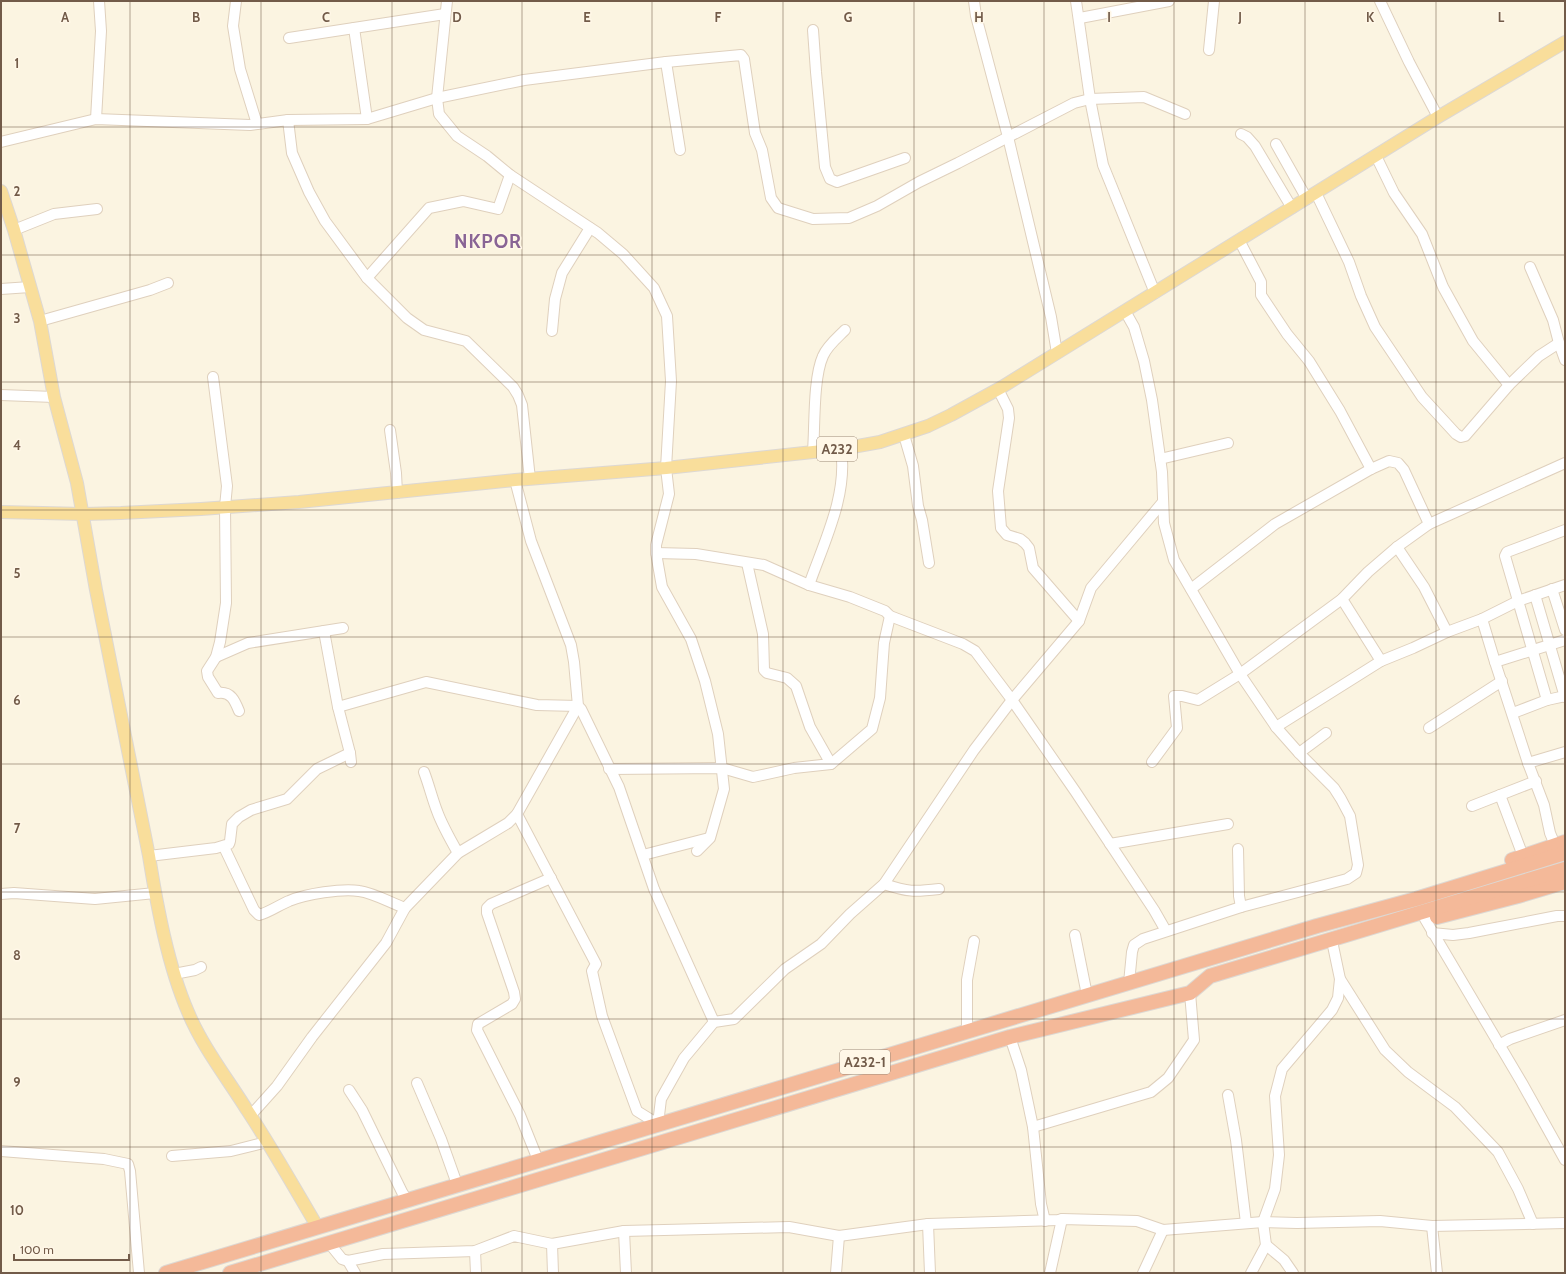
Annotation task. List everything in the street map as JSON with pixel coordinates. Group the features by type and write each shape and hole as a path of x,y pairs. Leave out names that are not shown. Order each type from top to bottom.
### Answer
{"highway":[{"path":"1317,926 1392,899 1523,856 1562,847"},
{"name":"A232-1","path":"166,1273 317,1226 1317,926 1416,899 1562,847"},
{"name":"A232-1","path":"230,1273 1010,1037 1190,993 1210,976 1328,942 1565,869"},
{"path":"1328,942 1518,896 1565,882"}],"main road":[{"name":"A232","path":"1,512 84,514 299,502 515,480 666,468 841,448 880,442 904,435 944,419 998,389 1438,117 1565,42"},
{"path":"1,190 40,321 54,397 71,457 84,514 96,590 155,893 174,974 188,1013 200,1036 251,1115 317,1226"}],"street":[{"path":"96,119 101,31 100,1"},
{"path":"236,1 233,26 240,69 257,124"},
{"path":"447,1 437,98 439,114 457,136 487,156 510,175 590,228 623,254 654,288 667,316 671,381 666,468 669,494 656,545 656,553 662,587 691,639 705,681 718,734 724,789 710,838 697,851"},
{"path":"974,1 976,16 1008,137 1051,317 1057,353"},
{"path":"1076,1 1080,18 1090,99 1103,165 1155,293"},
{"path":"1080,18 1169,1"},
{"path":"1209,50 1214,1"},
{"path":"1380,1 1409,62 1438,117"},
{"path":"289,38 445,14"},
{"path":"354,28 367,119"},
{"path":"813,30 825,167 830,179 837,182 905,158"},
{"path":"1,142 96,119 250,125 288,120 367,119 437,98 524,80 666,62 741,55 744,59 755,133 762,150 771,198 778,208 813,219 849,218 877,206 919,182 1008,137 1074,104 1090,99 1144,97 1185,114"},
{"path":"666,62 680,150"},
{"path":"288,120 292,153 309,192 325,221 368,278 407,318 424,330 466,341 513,387 522,405 530,479"},
{"path":"1241,134 1247,136 1255,146 1292,208"},
{"path":"1276,144 1311,196 1349,262 1361,296 1375,327 1422,397 1456,434 1461,437 1465,436 1509,385 1539,356 1559,343"},
{"path":"1376,156 1394,193 1422,234 1443,287 1473,341 1509,385"},
{"path":"368,278 429,208 463,201 498,209 510,175"},
{"path":"14,230 54,214 97,209"},
{"path":"552,331 555,299 562,273 590,228"},
{"path":"1239,240 1261,282 1261,294 1287,334 1309,360 1340,411 1371,469"},
{"path":"1530,267 1553,320 1565,360"},
{"path":"40,321 150,290 168,283"},
{"path":"1,289 30,288"},
{"path":"1125,311 1134,327 1144,361 1152,400 1160,459 1164,523 1174,560 1240,674 1276,727 1299,753 1334,788 1350,816 1358,865 1356,873 1347,879 1241,907 1166,932 1143,938 1134,945 1129,983"},
{"path":"813,451 817,389 823,354 844,330"},
{"path":"213,377 227,486 225,507 226,603 220,642 216,657 207,671 208,677 218,693 224,692 230,695 239,711"},
{"path":"998,389 1008,409 1009,418 998,491 1001,528 1007,535 1020,539 1025,543 1029,548 1033,568 1079,621"},
{"path":"1,394 54,397"},
{"path":"390,430 396,473 397,493"},
{"path":"904,435 913,466 918,506 922,520 929,563"},
{"path":"1160,459 1228,443"},
{"path":"809,585 836,509 843,462 841,448"},
{"path":"1190,589 1275,524 1371,469 1389,461 1398,463 1404,470 1429,524"},
{"path":"1152,762 1177,728 1174,696 1182,696 1198,700 1240,674 1342,599 1368,572 1397,547 1429,524 1498,492 1565,464"},
{"path":"515,480 531,540 571,645 578,706 581,709 618,787 654,888 714,1022"},
{"path":"517,814 596,964 592,971 602,1016 637,1110 658,1124 662,1099 680,1065 684,1058 714,1022 734,1019 785,969 821,944 850,914 884,884 974,750 1012,700 1079,621 1091,588 1162,503"},
{"path":"1547,700 1534,650 1506,561 1506,556 1507,552 1565,530"},
{"path":"1397,547 1424,587 1447,632"},
{"path":"656,553 696,554 764,566 809,585 885,611 890,616 963,644 975,651 1012,700 1110,844 1154,910 1166,932"},
{"path":"747,563 763,634 764,670 767,673 786,678 796,686 810,727 831,764"},
{"path":"1276,727 1381,661 1447,632 1482,619 1518,600 1565,585"},
{"path":"1552,589 1565,630"},
{"path":"1513,713 1547,700 1565,696 1535,595"},
{"path":"1342,599 1381,661"},
{"path":"609,769 722,768 753,777 794,768 831,764 872,729 880,698 884,643 890,616"},
{"path":"1482,619 1528,763 1544,805 1550,833 1562,847"},
{"path":"216,657 248,643 343,628"},
{"path":"149,856 224,846 230,841 232,824 239,817 252,810 287,799 317,769 350,757 338,707 324,632"},
{"path":"1495,662 1565,640"},
{"path":"1429,728 1502,681"},
{"path":"338,707 426,682 537,705 578,706"},
{"path":"251,1115 277,1086 312,1037 386,943 405,908 458,853 508,823 517,814 578,706"},
{"path":"1299,753 1326,733"},
{"path":"1528,763 1565,752"},
{"path":"424,772 437,810 448,836 458,853"},
{"path":"1472,806 1536,781"},
{"path":"1500,795 1523,856"},
{"path":"1110,844 1228,824"},
{"path":"643,854 710,838"},
{"path":"224,846 254,910 259,915 265,914 289,901 312,894 349,890 360,891 405,908"},
{"path":"1238,849 1239,896 1241,907"},
{"path":"538,1160 520,1115 477,1030 478,1024 512,1004 515,999 487,913 487,908 491,904 551,878"},
{"path":"884,884 904,891 915,892 939,889"},
{"path":"1,894 14,893 95,899 155,893"},
{"path":"1432,933 1453,935 1469,933 1557,916 1565,916"},
{"path":"1425,919 1500,1045 1565,1160"},
{"path":"1075,935 1087,995"},
{"path":"967,1031 967,980 974,941"},
{"path":"1328,942 1340,979 1385,1050 1408,1072 1455,1107 1498,1152 1518,1189 1533,1224"},
{"path":"174,974 195,970 201,967"},
{"path":"1250,1273 1266,1245 1263,1222 1274,1189 1279,1155 1275,1096 1282,1069 1332,1010 1338,998 1340,979"},
{"path":"1033,1126 1151,1092 1168,1078 1194,1040 1190,993"},
{"path":"707,1008 734,1019"},
{"path":"1500,1045 1510,1039 1565,1020"},
{"path":"1010,1037 1021,1070 1033,1126 1040,1197 1045,1221"},
{"path":"417,1083 441,1139 457,1184"},
{"path":"349,1090 362,1110 407,1200"},
{"path":"1228,1095 1236,1140 1246,1223"},
{"path":"172,1156 231,1151 267,1142"},
{"path":"1,1151 104,1159 128,1164 130,1171 139,1273"},
{"path":"329,1243 342,1259 348,1261 383,1254 475,1252 514,1236 552,1244 624,1231 789,1227 839,1236 928,1224 1045,1221 1062,1219 1137,1220 1163,1230 1263,1222 1297,1223 1380,1221 1432,1226 1565,1223"},
{"path":"1050,1273 1062,1219"},
{"path":"928,1224 930,1273"},
{"path":"1432,1226 1437,1273"},
{"path":"1144,1273 1163,1230"},
{"path":"624,1231 626,1273"},
{"path":"836,1273 839,1236"},
{"path":"552,1244 553,1273"},
{"path":"1266,1245 1284,1260 1293,1273"},
{"path":"475,1252 476,1273"},
{"path":"348,1261 355,1273"}],"district":[{"name":"NKPOR","path":"488,241"}]}
